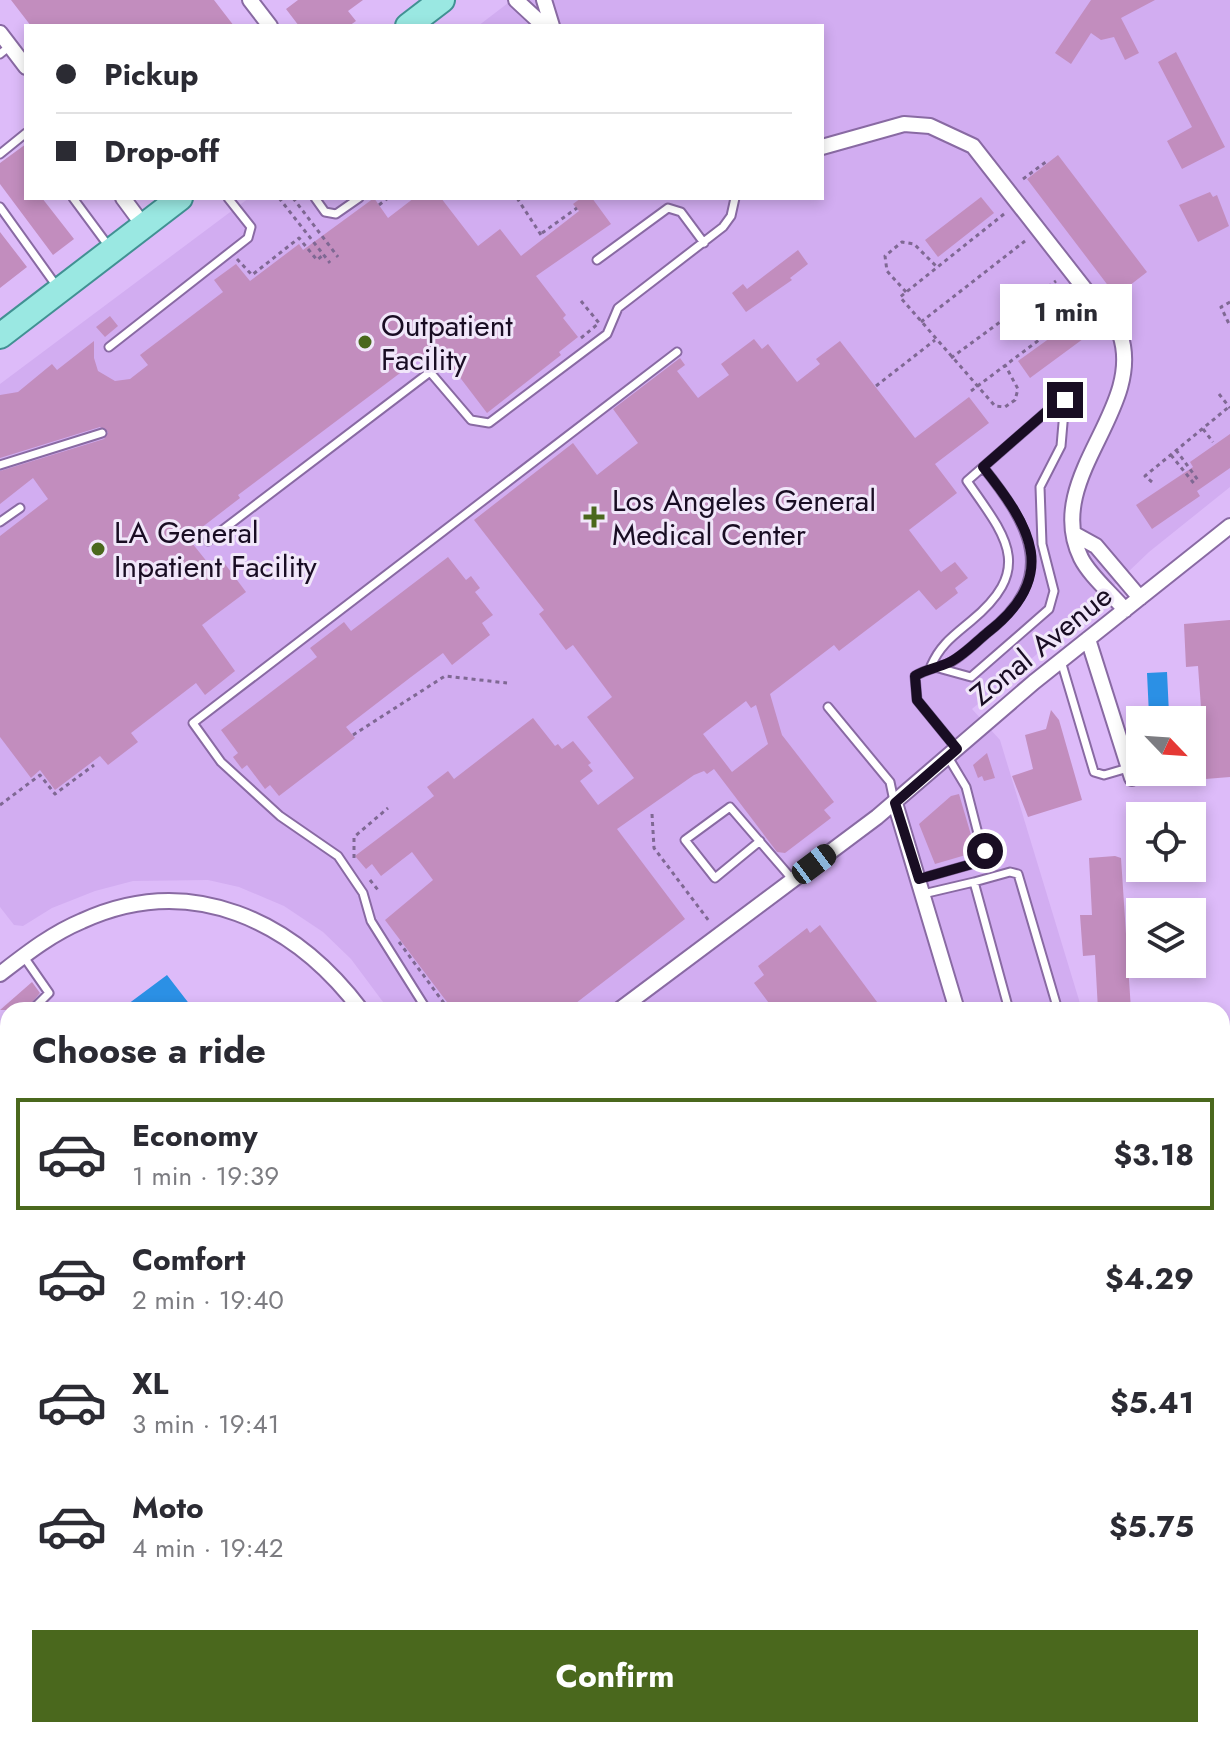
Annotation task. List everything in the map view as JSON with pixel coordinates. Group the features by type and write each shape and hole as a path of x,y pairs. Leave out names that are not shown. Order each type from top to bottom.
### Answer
{"main road":[{"path":"0,336 177,200"}],"street":[{"path":"250,0 268,24"},
{"path":"516,0 542,24"},
{"path":"544,0 551,24"},
{"path":"0,33 5,50 24,65"},
{"path":"824,146 904,124 930,126 973,146 1120,334 1126,367 1076,491 1073,513 1081,558 1125,610"},
{"path":"124,200 143,225"},
{"name":"Zonal Avenue","path":"630,1002 895,803 1061,661 1230,526"},
{"path":"1076,535 1096,546 1140,598"},
{"path":"1088,639 1126,760"},
{"path":"895,803 955,1002"},
{"path":"3,966 56,934 108,911 136,904 199,905 250,918 296,942 328,970 354,1002"}],"lane":[{"path":"0,154 24,135"},
{"path":"74,200 111,250"},
{"path":"109,347 248,238 251,227 230,200"},
{"path":"316,200 325,212 336,214 356,200"},
{"path":"208,541 430,372 471,420 489,423 607,334 618,308 704,243 731,216 735,200"},
{"path":"0,207 60,290"},
{"path":"597,260 668,208 681,212 704,243"},
{"path":"422,1002 371,921 363,893 338,856 305,836 221,762 193,723 677,352"},
{"path":"1061,399 1065,400 1061,446 1040,487 1042,544 1054,591 1049,609 1038,622 971,677 931,666 939,648 986,609 1007,579 1007,546 998,526 967,481 1061,399"},
{"path":"0,465 102,433"},
{"path":"921,886 979,862 984,857 966,787 953,753 917,700 915,676 931,666 949,663 996,626 1017,606 1031,573 1028,536 1021,517 983,467"},
{"path":"0,522 20,508"},
{"path":"1061,661 1094,772 1104,775 1126,773"},
{"path":"828,707 890,782 895,803"},
{"path":"760,841 715,878 685,840 730,807 760,841 793,880"},
{"path":"921,886 964,884 1010,872 1018,874 1056,1002"},
{"path":"974,882 1007,1002"},
{"path":"23,955 49,993 40,1002"}],"path":[{"path":"1023,179 1047,161"},
{"path":"281,200 330,263"},
{"path":"295,200 338,257"},
{"path":"379,205 385,200"},
{"path":"518,200 542,236 577,208"},
{"path":"1004,214 900,297 995,406 1005,407 1015,400 1018,389 1005,365"},
{"path":"229,266 238,259 252,275 299,238 317,260 323,255"},
{"path":"921,322 1025,241"},
{"path":"906,292 887,271 885,256 892,247 902,242 914,244 937,267"},
{"path":"951,358 1056,281"},
{"path":"574,343 599,323 581,301"},
{"path":"1230,302 1221,307 1230,326"},
{"path":"971,391 1079,310"},
{"path":"876,386 935,340"},
{"path":"1219,394 1229,408 1230,416"},
{"path":"1152,482 1145,476 1229,408"},
{"path":"1203,429 1213,442"},
{"path":"1176,450 1198,480"},
{"path":"1171,455 1196,486"},
{"path":"353,735 445,676 507,683"},
{"path":"0,805 40,775 55,794 94,765"},
{"path":"361,868 352,853 354,837 388,808"},
{"path":"652,814 654,848 709,921"},
{"path":"367,878 378,890"},
{"path":"393,933 443,1002"}],"shaded area":[{"name":"Los Angeles General Medical Center","path":"512,0 1230,0 1230,487 1149,552 1082,616 972,709 1000,740 1080,1002 383,1002 351,959 323,932 284,906 239,887 208,880 133,881 95,891 52,908 23,926 14,925 0,907 0,384 246,200 824,200 824,24 481,24"}],"water":[{"path":"1167,672 1169,706 1149,706 1147,673"},
{"path":"167,975 188,1002 131,1002"}],"building":[{"path":"11,0 214,0 232,24 29,24"},
{"path":"298,0 363,0 348,11 356,21 352,24 297,24 286,9"},
{"path":"1091,0 1155,0 1121,18 1139,53 1125,60 1114,37 1101,40 1091,33 1071,64 1055,53"},
{"path":"1176,52 1225,147 1182,169 1167,141 1192,127 1158,62"},
{"path":"24,145 24,200 44,200 74,239 53,255 0,184 0,163"},
{"path":"1058,155 1147,272 1116,296 1027,179"},
{"path":"1210,192 1213,197 1217,195 1229,226 1198,242 1179,205"},
{"path":"981,197 994,213 938,257 925,240"},
{"path":"371,200 375,200 388,218 411,200 443,200 478,246 500,229 521,256 579,211 573,204 578,200 593,200 611,224 536,276 566,315 563,318 578,337 559,352 561,355 487,413 436,346 238,495 240,498 188,538 212,568 222,560 246,592 202,625 235,671 205,695 196,683 131,733 138,742 108,765 100,756 55,790 40,770 31,778 0,737 0,536 48,499 33,478 0,504 0,471 104,439 108,432 100,427 0,458 0,395 18,392 52,364 57,370 94,341 98,371 115,381 130,379 148,365 140,355 223,292 214,280 236,264 250,281 299,244 303,250"},
{"path":"0,232 27,267 0,288"},
{"path":"798,250 808,264 790,278 792,280 746,312 732,293 743,284 747,289"},
{"path":"110,316 118,326 105,337 96,327"},
{"path":"1075,320 1087,336 1030,378 1018,361"},
{"path":"754,339 762,349 768,344 797,382 820,364 816,359 840,341 915,438 969,397 989,423 935,464 957,493 909,530 941,572 955,562 968,578 955,588 958,593 936,610 919,590 839,651 834,645 770,694 782,735 834,802 824,810 831,818 785,853 777,852 714,769 707,774 704,771 694,775 617,829 685,919 577,1002 447,1002 385,920 433,880 412,852 381,876 372,864 366,869 355,856 434,796 427,787 448,771 454,779 533,718 555,746 558,744 562,749 573,741 591,763 588,765 593,771 580,781 598,805 634,778 587,717 612,697 573,645 566,650 539,614 544,610 474,520 573,443 597,475 638,443 613,409 680,358 685,365 677,371 698,398 729,375 721,364","holes":["746,701 751,708 756,705 768,744 732,772 703,734"]},
{"path":"1230,434 1230,468 1197,491 1200,496 1152,529 1136,505 1193,467 1190,462"},
{"path":"448,557 466,580 471,576 480,588 475,592 493,615 482,623 490,635 452,665 443,653 411,677 346,727 355,738 279,796 270,785 265,789 247,765 242,769 233,757 238,753 221,730 317,657 310,648 344,622 351,631"},
{"path":"1230,620 1230,777 1206,779 1206,706 1201,706 1198,666 1186,667 1184,624"},
{"path":"1051,710 1059,720 1082,800 1028,817 1012,776 1033,769 1025,735 1046,729"},
{"path":"987,753 995,778 984,781 982,776 978,778 973,765"},
{"path":"959,794 976,852 935,864 919,824 951,796"},
{"path":"1089,858 1121,858 1126,978 1129,978 1130,1002 1098,1002 1095,955 1083,956 1080,915 1092,915"},
{"path":"820,925 877,1002 768,1002 754,983 764,975 758,966 807,928 810,933"},
{"path":"32,982 40,993 33,1002 9,1002"}],"place":[{"name":"Outpatient Facility","path":"365,342"},
{"name":"Los Angeles General Medical Center","path":"594,517"},
{"name":"LA General Inpatient Facility","path":"98,549"}],"route":[{"path":"985,851 979,862 919,879 895,803 957,749 917,700 915,676 931,666 949,663 996,626 1017,606 1026,590 1031,573 1028,536 1021,517 983,467 1061,399 1065,400"}]}
